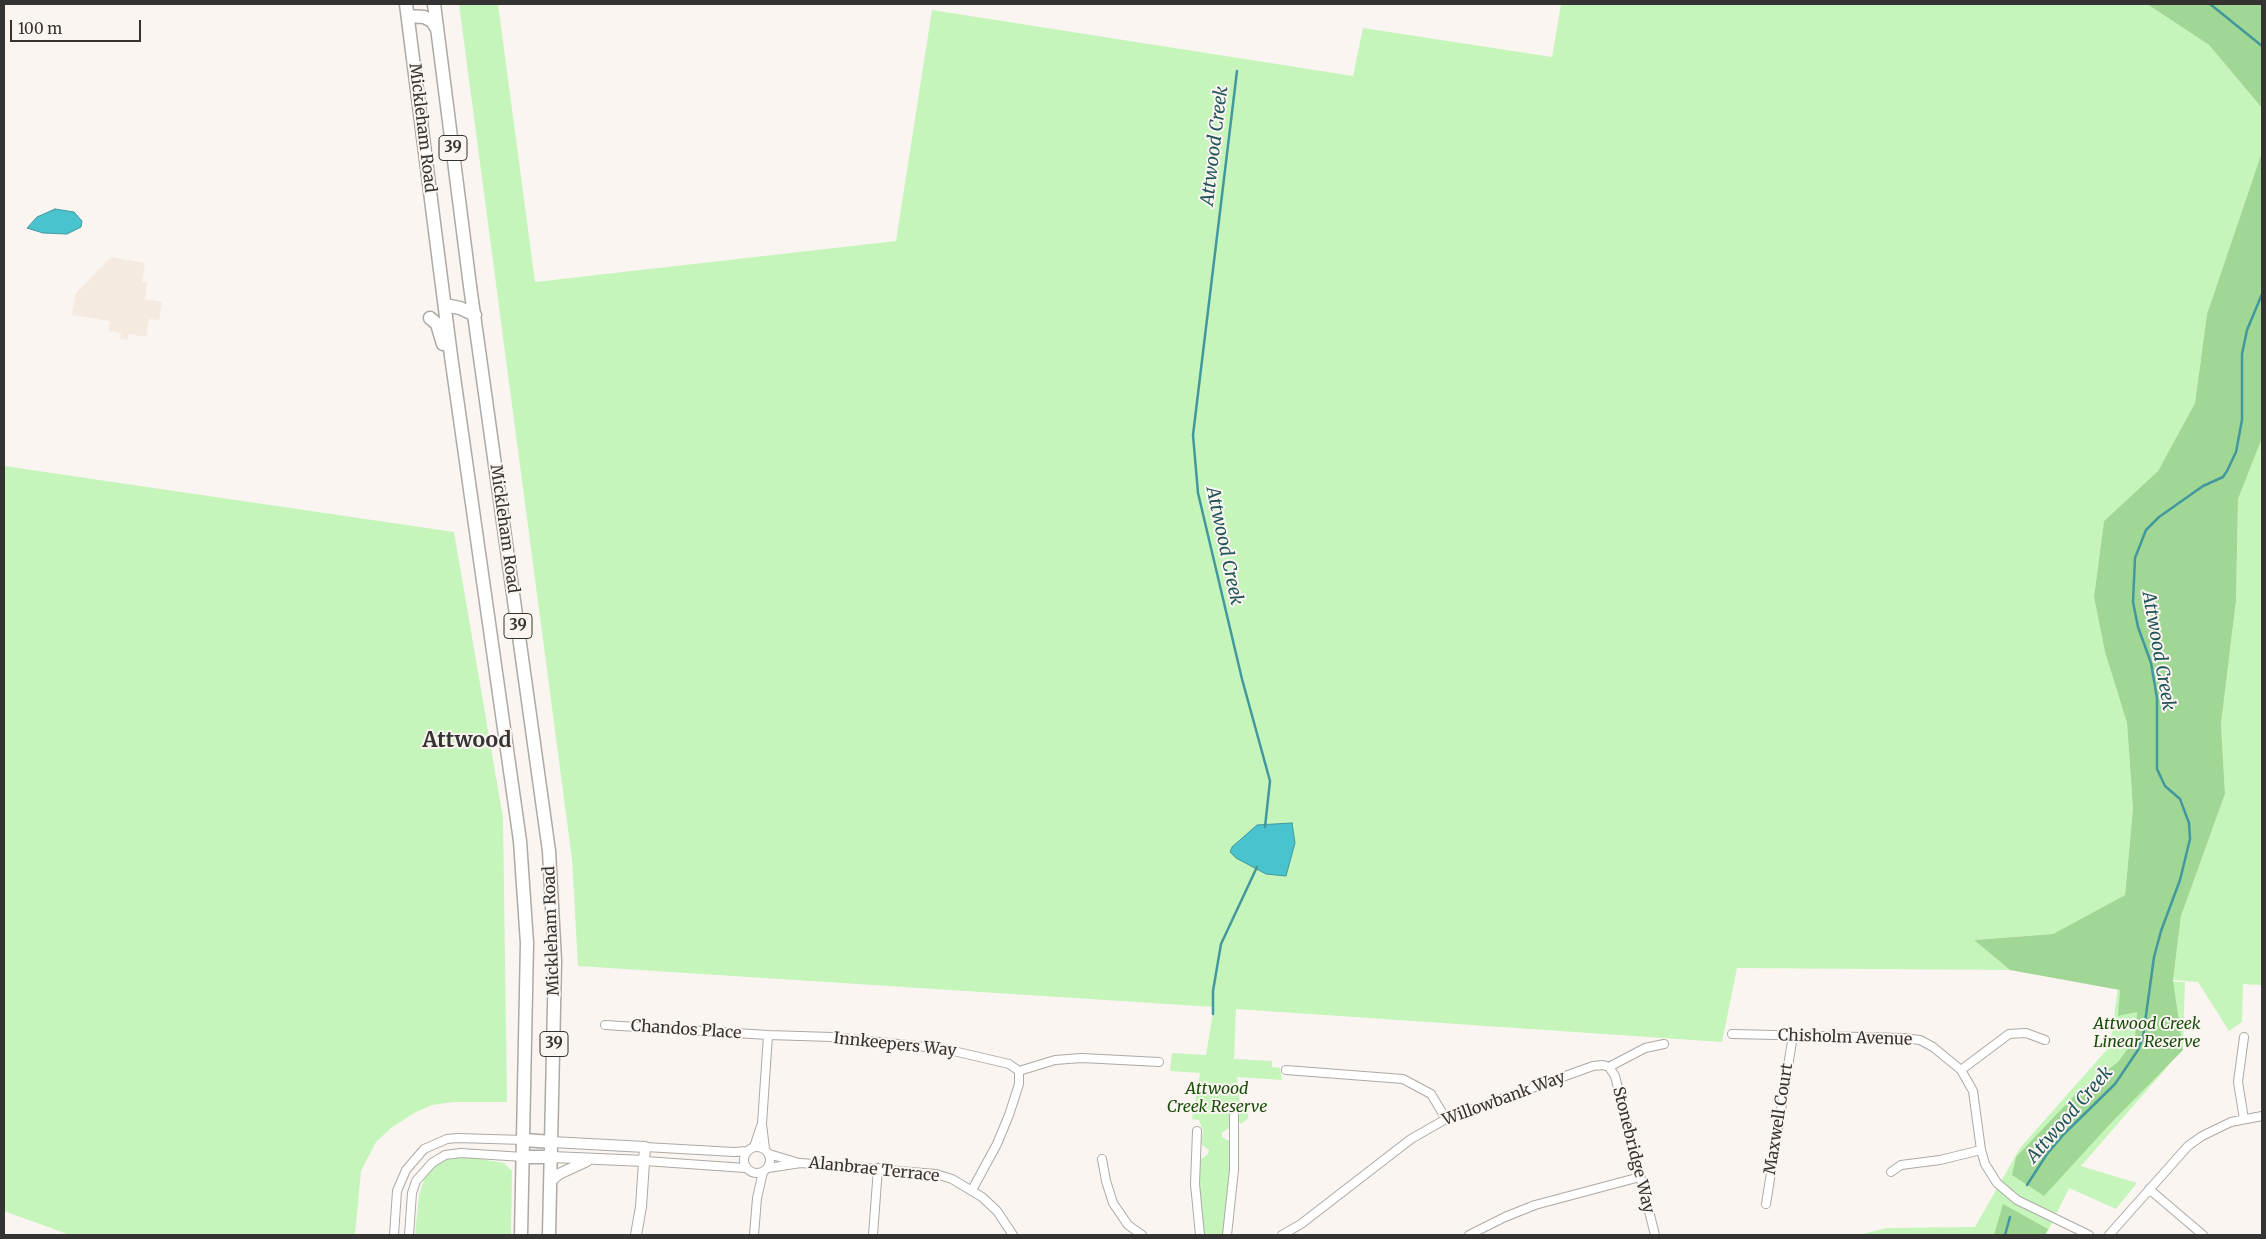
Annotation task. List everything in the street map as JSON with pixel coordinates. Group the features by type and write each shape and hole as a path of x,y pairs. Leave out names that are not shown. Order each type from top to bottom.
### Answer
{"main road":[{"name":"Mickleham Road","path":"434,4 549,851 555,961 549,1235"},
{"name":"Mickleham Road","path":"407,10 451,356 520,841 527,943 521,1235"},
{"path":"407,10 432,21 438,29"},
{"path":"445,305 460,308 475,315"},
{"path":"447,320 475,315"},
{"path":"430,318 437,324 444,346 451,356"},
{"path":"524,1140 552,1142"},
{"path":"523,1157 552,1157"}],"street":[{"name":"Chandos Place","path":"605,1025 768,1036"},
{"path":"1961,1070 2009,1034 2026,1033 2045,1040"},
{"name":"Chisholm Avenue","path":"1732,1034 1888,1037 1920,1040 1946,1055 1961,1070 1976,1103 1980,1150 1990,1174 2004,1191 2017,1200 2089,1235"},
{"name":"Maxwell Court","path":"1766,1204 1792,1035"},
{"path":"754,1235 757,1198 765,1170 770,1161 762,1124 768,1036"},
{"name":"Innkeepers Way","path":"768,1036 832,1037 945,1049 1002,1062 1018,1071"},
{"path":"2244,1037 2238,1082 2244,1118"},
{"name":"Willowbank Way","path":"1282,1235 1301,1224 1411,1139 1446,1118 1593,1066 1603,1065 1610,1067 1645,1048 1664,1044"},
{"path":"972,1190 998,1144 1019,1084 1018,1071 1055,1060 1075,1058 1159,1062"},
{"name":"Stonebridge Way","path":"1610,1067 1615,1076 1655,1235"},
{"path":"1286,1070 1403,1079 1431,1094 1446,1118"},
{"path":"1227,1235 1234,1170 1234,1116"},
{"path":"2109,1235 2178,1156 2196,1140 2216,1128 2244,1118 2262,1116"},
{"path":"745,1168 743,1159 762,1124"},
{"path":"1197,1131 1195,1184 1200,1235"},
{"path":"394,1235 397,1191 406,1170 424,1149 447,1139 457,1138 524,1140"},
{"path":"552,1142 734,1152 750,1149 767,1152"},
{"path":"636,1235 641,1208 645,1147"},
{"path":"1891,1172 1901,1165 1940,1160 1980,1150"},
{"name":"Alanbrae Terrace","path":"767,1152 800,1163 936,1174 972,1190 996,1211 1013,1235"},
{"path":"409,1235 412,1193 416,1181 432,1163 446,1155 461,1153 523,1157"},
{"path":"552,1157 745,1168 753,1173 765,1170"},
{"path":"551,1181 559,1174 592,1159"},
{"path":"1102,1159 1106,1182 1113,1203 1128,1225 1142,1235"},
{"name":"Alanbrae Terrace","path":"765,1170 800,1163"},
{"path":"873,1235 878,1168"},
{"path":"753,1173 757,1198"},
{"path":"1469,1235 1505,1217 1552,1199 1640,1177"},
{"path":"2149,1189 2203,1235"},
{"path":"2115,1235 2122,1221"}],"shaded area":[{"path":"111,257 145,263 142,282 147,283 145,299 162,302 159,320 149,319 146,337 129,334 128,340 120,339 121,333 109,331 110,321 72,315 76,293"}],"green space":[{"name":"Attwood Creek Reserve","path":"459,4 498,4 535,282 896,241 932,10 1353,76 1363,28 1552,57 1561,4 2147,4 2209,45 2262,108 2262,152 2207,314 2195,403 2158,471 2104,521 2094,597 2105,652 2127,723 2133,809 2125,895 2053,934 1974,940 2010,970 1737,968 1722,1042 1236,1009 1234,1059 1272,1061 1272,1067 1280,1068 1282,1080 1237,1077 1240,1103 1249,1103 1248,1118 1241,1124 1235,1117 1229,1117 1230,1127 1222,1133 1222,1137 1229,1141 1231,1145 1224,1235 1203,1235 1198,1208 1197,1162 1208,1154 1209,1150 1201,1144 1203,1131 1199,1120 1192,1119 1200,1073 1170,1071 1172,1053 1206,1055 1214,1007 578,966 572,859"},
{"path":"2147,4 2262,4 2262,108 2209,45"},
{"path":"2262,152 2262,438 2238,499 2236,601 2221,724 2225,794 2181,916 2173,980 2183,1050 2110,1124 2044,1196 2012,1175 2016,1157 2075,1095 2118,1062 2135,1039 2137,1012 2118,1016 2120,990 2010,970 1974,940 2053,934 2125,895 2133,809 2127,723 2105,652 2094,597 2104,521 2158,471 2195,403 2207,314"},
{"path":"2262,438 2262,985 2243,984 2242,1022 2229,1031 2198,982 2173,980 2181,916 2225,794 2221,724 2236,601 2238,498"},
{"path":"4,466 454,532 503,818 507,1102 454,1102 432,1105 414,1113 391,1128 376,1142 361,1171 355,1235 70,1235 4,1211"},
{"name":"Attwood Creek Linear Reserve","path":"2119,980 2185,982 2183,1044 2168,1066 2081,1166 2137,1183 2116,1209 2069,1188 2046,1235 1858,1235 1887,1228 1975,1227 2020,1148 2110,1046"},
{"path":"462,1156 504,1163 512,1171 511,1235 415,1235 419,1195 425,1177 435,1166 449,1158"},
{"path":"2003,1204 2048,1229 2045,1235 1994,1235"}],"water":[{"path":"55,209 74,212 82,221 81,227 67,234 43,233 27,228 37,217"},
{"path":"1292,823 1295,843 1286,876 1266,874 1236,858 1230,852 1232,847 1257,825"}],"waterway":[{"name":"Attwood Creek","path":"2210,4 2262,46"},
{"name":"Attwood Creek","path":"1237,71 1193,435 1198,493 1242,679 1270,781 1265,827"},
{"name":"Attwood Creek","path":"2027,1185 2047,1154 2064,1134 2115,1084 2138,1050 2143,1037 2154,957 2161,931 2180,880 2190,839 2189,823 2180,799 2165,786 2157,769 2157,698 2151,663 2138,627 2133,602 2135,558 2146,530 2159,517 2203,486 2223,477 2227,471 2236,452 2242,420 2242,354 2247,330 2262,294"},
{"name":"Attwood Creek","path":"1213,1014 1213,991 1221,944 1257,867"},
{"name":"Attwood Creek","path":"2005,1235 2010,1217"}],"district":[{"name":"Attwood","path":"467,741"}]}
